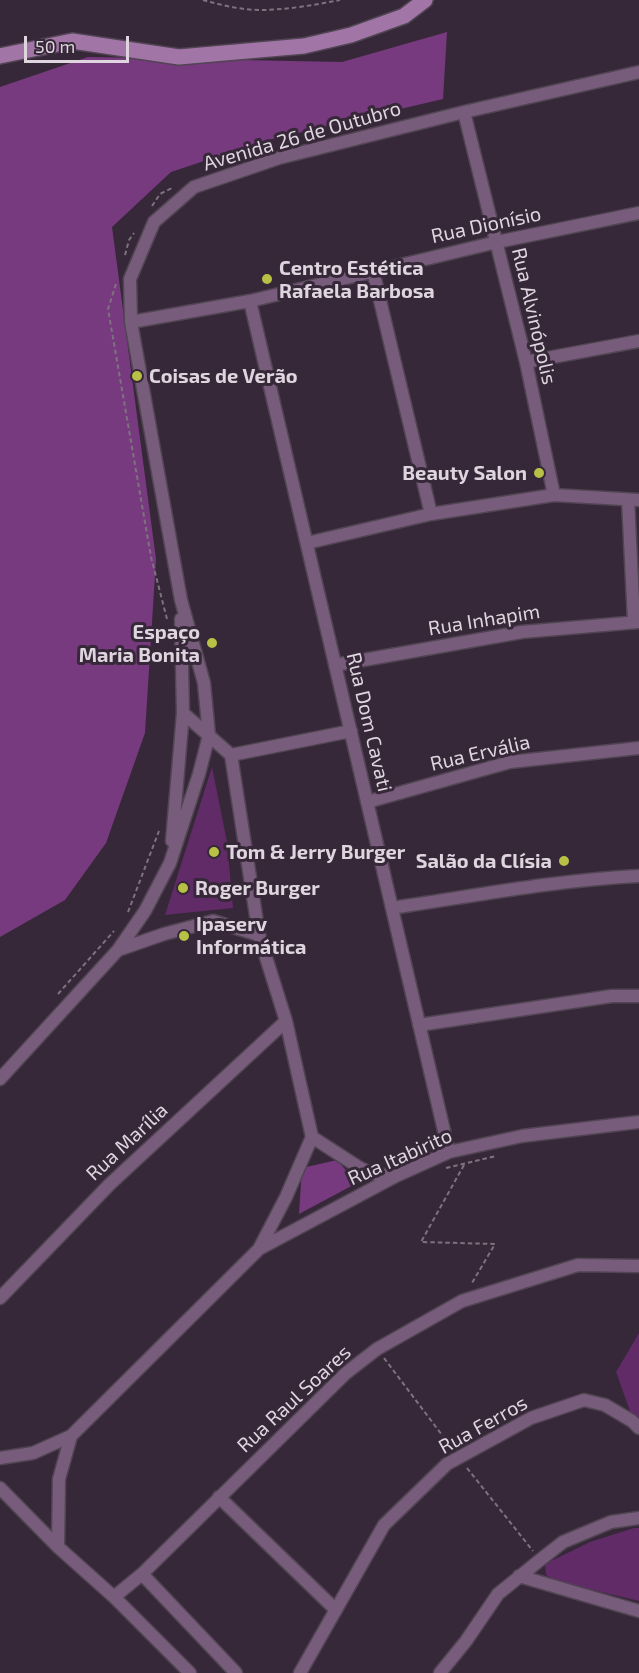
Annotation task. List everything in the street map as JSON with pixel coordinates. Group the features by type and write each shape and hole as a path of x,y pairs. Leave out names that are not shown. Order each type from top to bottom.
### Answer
{"main road":[{"path":"0,56 72,41 179,57 304,46 351,35 404,16 425,0"}],"street":[{"name":"Avenida 26 de Outubro","path":"0,1079 118,950 146,911 170,863 199,774 209,735 204,683 181,600 131,322 130,279 154,222 195,187 279,158 639,72"},
{"name":"Rua Alvinópolis","path":"464,112 526,362 554,495"},
{"name":"Rua Dionísio","path":"131,322 250,301 497,242 639,213"},
{"path":"373,271 431,514"},
{"name":"Rua Dom Cavati","path":"250,301 449,1152"},
{"path":"526,362 639,341"},
{"path":"307,543 431,514 554,495 634,500 636,621"},
{"name":"Avenida 26 de Outubro","path":"170,863 183,713 181,600"},
{"name":"Rua Inhapim","path":"335,665 522,633 636,621"},
{"path":"183,713 231,755 259,935 286,1021 312,1137 360,1168 373,1174 396,1176"},
{"path":"231,755 351,730"},
{"name":"Rua Ervália","path":"367,802 510,762 639,748"},
{"path":"392,908 545,886 639,876"},
{"path":"118,950 164,934 213,921 259,935"},
{"path":"420,1025 612,996 639,996"},
{"name":"Rua Marília","path":"0,1298 110,1184 286,1021"},
{"name":"Rua Itabirito","path":"0,1458 33,1453 71,1436 259,1249 396,1176 449,1152 522,1136 639,1122"},
{"name":"Rua Itabirito","path":"259,1249 286,1197 312,1137"},
{"name":"Rua Raul Soares","path":"114,1597 142,1574 346,1373 377,1349 462,1301 578,1265 639,1266"},
{"name":"Rua Ferros","path":"300,1673 384,1525 447,1464 531,1418 584,1400 605,1405 632,1421 639,1428"},
{"name":"Rua Itabirito","path":"58,1546 59,1479 71,1436"},
{"path":"0,1488 190,1673"},
{"path":"219,1497 336,1610"},
{"path":"440,1673 466,1641 498,1594 519,1576 563,1542 611,1522 639,1518"},
{"path":"142,1574 236,1673"},
{"path":"519,1576 639,1611"}],"path":[{"path":"203,0 224,6 259,10 290,8 340,0"},
{"path":"462,1301 495,1244 420,1242 474,1147"},
{"path":"441,1170 496,1156"},
{"path":"377,1349 540,1560"}],"shaded area":[{"path":"447,32 443,99 264,141 171,172 112,227 156,559 145,733 106,843 65,900 0,937 0,87 88,57 342,62"},
{"path":"212,767 227,842 233,908 165,915"},
{"path":"337,1160 357,1183 299,1214 302,1168"},
{"path":"639,1333 639,1436 616,1372"},
{"path":"639,1528 639,1601 559,1582 546,1575 545,1564 590,1542"}],"place":[{"name":"Centro Estética Rafaela Barbosa","path":"267,279"},
{"name":"Coisas de Verão","path":"137,376"},
{"name":"Beauty Salon","path":"539,473"},
{"name":"Espaço Maria Bonita","path":"212,643"},
{"name":"Tom & Jerry Burger","path":"214,852"},
{"name":"Salão da Clísia","path":"564,861"},
{"name":"Roger Burger","path":"183,888"},
{"name":"Ipaserv Informática","path":"184,936"}]}
